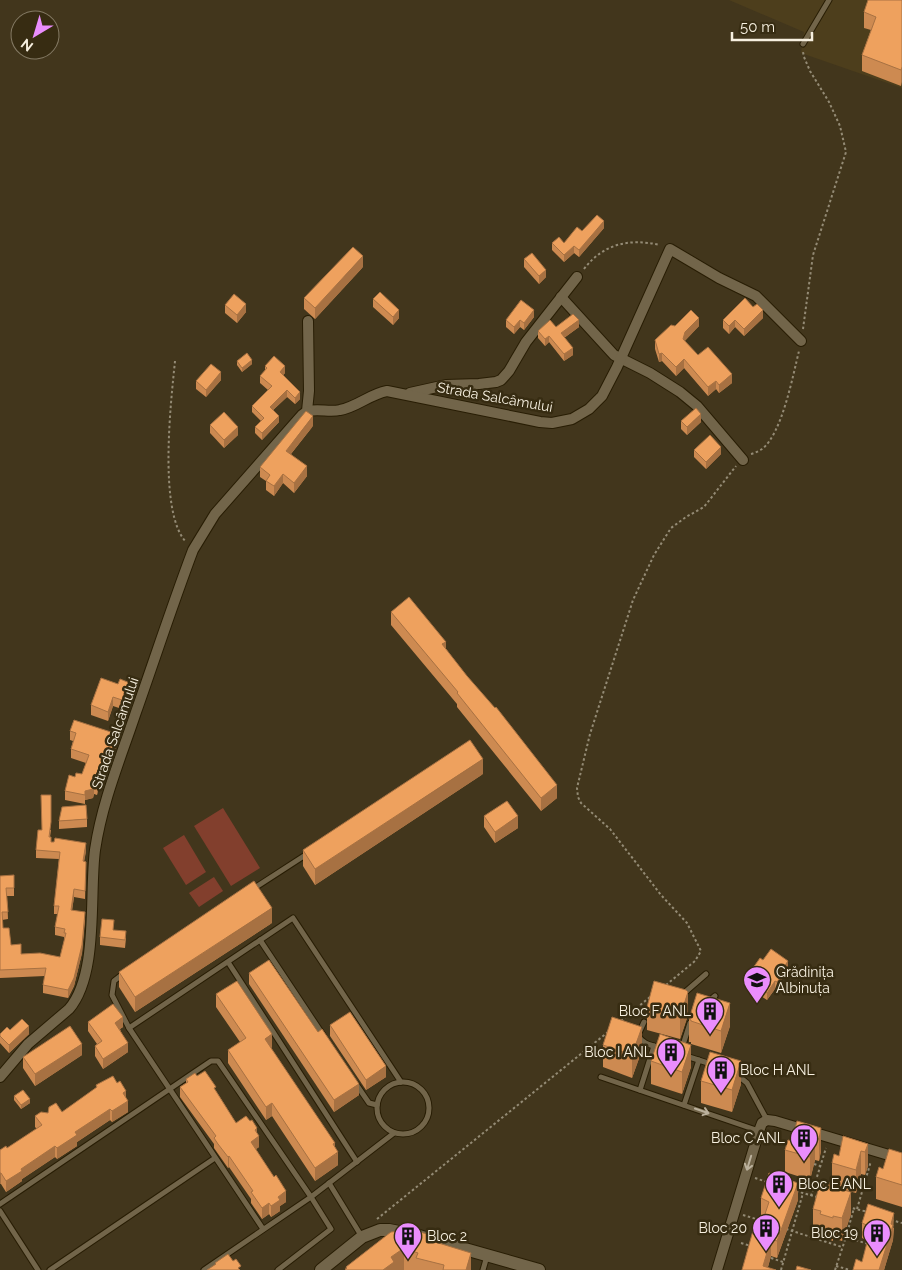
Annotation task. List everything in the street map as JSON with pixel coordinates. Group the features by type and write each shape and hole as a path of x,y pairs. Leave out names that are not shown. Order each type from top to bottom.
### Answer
{"street":[{"path":"670,249 719,278 756,296 801,341"},
{"name":"Strada Salcâmului","path":"0,1077 28,1044 69,1009 81,990 87,960 95,851 104,807 193,550 215,514 307,411 345,409 378,392 387,391 540,422 562,422 581,415 596,402 611,380 670,249"},
{"path":"407,394 446,385 490,383 501,380 509,371 526,342 577,277"},
{"path":"561,297 605,346 621,360 650,373 690,399 710,419 743,460"},
{"path":"307,411 309,391 308,321"},
{"path":"717,1270 762,1123 767,1120 775,1121 902,1158"},
{"path":"321,1270 366,1235 380,1230 398,1232 460,1247 538,1270"}],"lane":[{"path":"802,44 829,0"},
{"path":"248,892 313,850"},
{"path":"129,1028 293,918 401,1082"},
{"path":"260,940 325,1038"},
{"path":"228,962 357,1162"},
{"path":"126,972 114,981 112,995 129,1028 264,1229"},
{"path":"681,1000 681,995 706,974"},
{"path":"701,1008 715,996"},
{"path":"694,1014 680,1054 719,1067"},
{"path":"644,1022 638,1035 641,1040 663,1048"},
{"path":"640,1090 654,1046"},
{"path":"684,1105 699,1060"},
{"path":"0,1204 211,1061 218,1061 311,1197 331,1230 278,1270"},
{"path":"732,1071 746,1083 767,1120"},
{"path":"601,1077 759,1131"},
{"path":"352,1078 369,1102 377,1105"},
{"path":"401,1082 409,1083 423,1092 428,1108 424,1124 418,1130 402,1134 394,1133 386,1128 380,1122 377,1114 379,1096 392,1084 401,1082"},
{"path":"204,1270 311,1197 394,1133"},
{"path":"50,1270 215,1158"},
{"path":"330,1183 366,1235"},
{"path":"0,1211 38,1270"},
{"path":"483,1270 487,1256"}],"path":[{"path":"665,985 695,961 700,951 687,923 661,895 610,829 581,803 577,788 590,734 632,600 654,555 671,528 686,516 704,507 737,465 768,442 776,428 789,394 801,341 813,256 846,152 840,126 804,57 802,44"},
{"path":"577,277 595,256 613,246 642,242 670,249"},
{"path":"175,360 170,417 171,505 176,524 183,539 193,550"},
{"path":"621,1021 650,997"},
{"path":"366,1235 378,1217 614,1027"},
{"path":"811,1196 829,1137"},
{"path":"835,1270 874,1150"},
{"path":"814,1164 820,1166"},
{"path":"746,1175 769,1182"},
{"path":"860,1177 866,1178"},
{"path":"794,1190 820,1198"},
{"path":"781,1270 803,1193"},
{"path":"846,1206 872,1214"},
{"path":"734,1212 766,1222"},
{"path":"886,1218 902,1223"},
{"path":"783,1228 842,1247"},
{"path":"846,1237 871,1245"},
{"path":"741,1244 753,1247"},
{"path":"771,1258 783,1262"},
{"path":"836,1266 850,1270"}],"shaded area":[{"path":"729,0 902,0 902,88 801,53 804,32"},
{"path":"223,808 260,868 231,886 194,826"},
{"path":"184,835 206,872 186,885 163,848"},
{"path":"214,877 223,891 199,907 189,893"}],"building":[{"path":"868,0 902,0 901,70 862,55 876,17 864,12"},
{"path":"597,215 604,221 579,250 574,246 564,255 552,243 559,237 564,243 577,227 582,231"},
{"path":"353,247 363,256 315,308 304,298"},
{"path":"532,253 546,270 539,276 524,259"},
{"path":"380,292 399,310 393,317 373,299"},
{"path":"234,294 246,304 237,315 225,305"},
{"path":"745,298 753,307 757,304 763,310 744,329 735,320 729,326 723,320"},
{"path":"521,300 534,310 524,323 520,320 514,327 506,320"},
{"path":"691,310 699,318 685,332 683,339 698,355 708,347 732,374 719,385 716,381 708,387 684,359 676,367 662,353 659,354 655,340 671,325 675,326"},
{"path":"573,314 579,320 561,333 573,348 564,354 549,336 545,339 538,331 550,320 556,327"},
{"path":"247,353 252,360 242,368 237,361"},
{"path":"274,356 285,366 280,372 300,392 295,398 287,390 270,407 279,416 262,433 255,427 264,418 252,406 272,386 260,376 267,368 265,366"},
{"path":"211,364 221,372 206,390 196,381"},
{"path":"696,408 701,414 687,427 681,421"},
{"path":"306,411 313,416 286,451 307,466 294,483 283,474 274,486 266,481 270,475 260,467"},
{"path":"224,412 238,427 224,440 210,425"},
{"path":"710,435 721,447 706,462 694,450"},
{"path":"409,597 446,642 442,644 467,676 496,707 557,785 541,798 458,692 391,612"},
{"path":"101,678 118,684 120,679 135,685 132,692 125,690 122,700 113,697 108,712 91,705"},
{"path":"74,720 117,734 103,778 99,777 97,786 94,785 93,789 85,791 85,795 65,791 69,775 75,777 76,773 82,774 89,755 71,749 76,733 70,731"},
{"path":"470,740 483,759 315,869 303,850"},
{"path":"41,795 51,795 49,837 51,837 51,842 54,842 55,838 86,843 83,861 86,862 85,891 74,889 71,910 85,912 82,945 74,978 68,990 43,985 46,968 0,970 0,876 14,875 14,888 6,888 8,912 2,912 3,928 9,928 11,945 21,944 21,954 40,953 60,957 66,933 64,933 65,929 55,927 59,906 54,906 60,852 36,850 38,830 42,830"},
{"path":"507,801 518,816 495,832 484,816"},
{"path":"86,805 87,819 59,821 62,807"},
{"path":"254,881 272,908 135,997 119,972"},
{"path":"102,919 114,920 113,930 126,931 125,940 100,937"},
{"path":"771,949 788,961 780,973 782,975 777,982 775,981 767,993 746,978 760,958 763,960"},
{"path":"269,960 318,1032 322,1029 359,1084 334,1100 249,973"},
{"path":"237,981 272,1034 265,1039 335,1143 333,1144 338,1152 315,1168 272,1103 266,1107 228,1050 246,1038 216,994"},
{"path":"654,981 688,992 680,1017 647,1007"},
{"path":"697,993 730,1003 721,1031 689,1019"},
{"path":"113,1004 123,1017 115,1023 128,1043 103,1059 95,1046 102,1041 88,1022"},
{"path":"350,1012 386,1066 366,1080 330,1025"},
{"path":"612,1017 642,1027 632,1055 603,1045"},
{"path":"22,1019 29,1026 9,1045 0,1034 7,1027 10,1030"},
{"path":"70,1026 82,1044 35,1074 23,1057"},
{"path":"660,1034 691,1045 682,1072 651,1061"},
{"path":"710,1052 741,1061 732,1090 701,1081"},
{"path":"205,1071 236,1123 246,1116 250,1121 252,1120 257,1128 255,1130 259,1136 251,1142 274,1177 276,1175 286,1191 278,1197 280,1200 271,1206 269,1203 262,1208 251,1192 253,1191 229,1156 214,1138 216,1136 180,1087 188,1082 186,1079 195,1073 197,1076"},
{"path":"113,1076 117,1083 120,1081 126,1091 123,1093 128,1101 112,1111 110,1109 75,1132 77,1135 57,1148 55,1146 6,1181 0,1173 0,1150 6,1146 7,1148 42,1125 35,1116 41,1112 48,1113 49,1107 56,1103 62,1112 97,1087 96,1085"},
{"path":"23,1090 30,1099 21,1105 14,1096"},
{"path":"797,1121 821,1128 819,1139 815,1138 810,1157 785,1150 788,1140 792,1141"},
{"path":"843,1136 868,1144 865,1152 861,1151 856,1170 832,1163 834,1154 839,1156"},
{"path":"889,1149 902,1153 902,1185 876,1177 879,1167 883,1169"},
{"path":"778,1172 790,1176 789,1180 798,1183 777,1241 771,1239 763,1266 776,1270 742,1270 754,1227 759,1228 762,1216 764,1217 769,1202 761,1198 769,1173 777,1176"},
{"path":"830,1182 841,1185 840,1189 851,1192 842,1218 833,1216 833,1218 820,1214 821,1211 813,1209 820,1183 829,1185"},
{"path":"868,1204 894,1213 891,1224 893,1225 879,1270 853,1270 856,1259 862,1262 871,1227 862,1223"},
{"path":"409,1230 433,1235 432,1241 471,1253 466,1270 443,1270 444,1265 416,1258 418,1253 404,1248 391,1257 394,1262 383,1270 345,1270 346,1267 391,1232"},
{"path":"228,1254 233,1261 236,1259 241,1266 238,1268 240,1270 207,1270 215,1263"},
{"path":"797,1266 811,1270 796,1270"}],"place":[{"name":"Grădinița Albinuța","path":"757,1004"},
{"name":"Bloc F ANL","path":"710,1035"},
{"name":"Bloc I ANL","path":"671,1076"},
{"name":"Bloc H ANL","path":"721,1094"},
{"name":"Bloc C ANL","path":"804,1162"},
{"name":"Bloc E ANL","path":"779,1208"},
{"name":"Bloc 20","path":"766,1252"},
{"name":"Bloc 19","path":"877,1257"},
{"name":"Bloc 2","path":"408,1260"}]}
